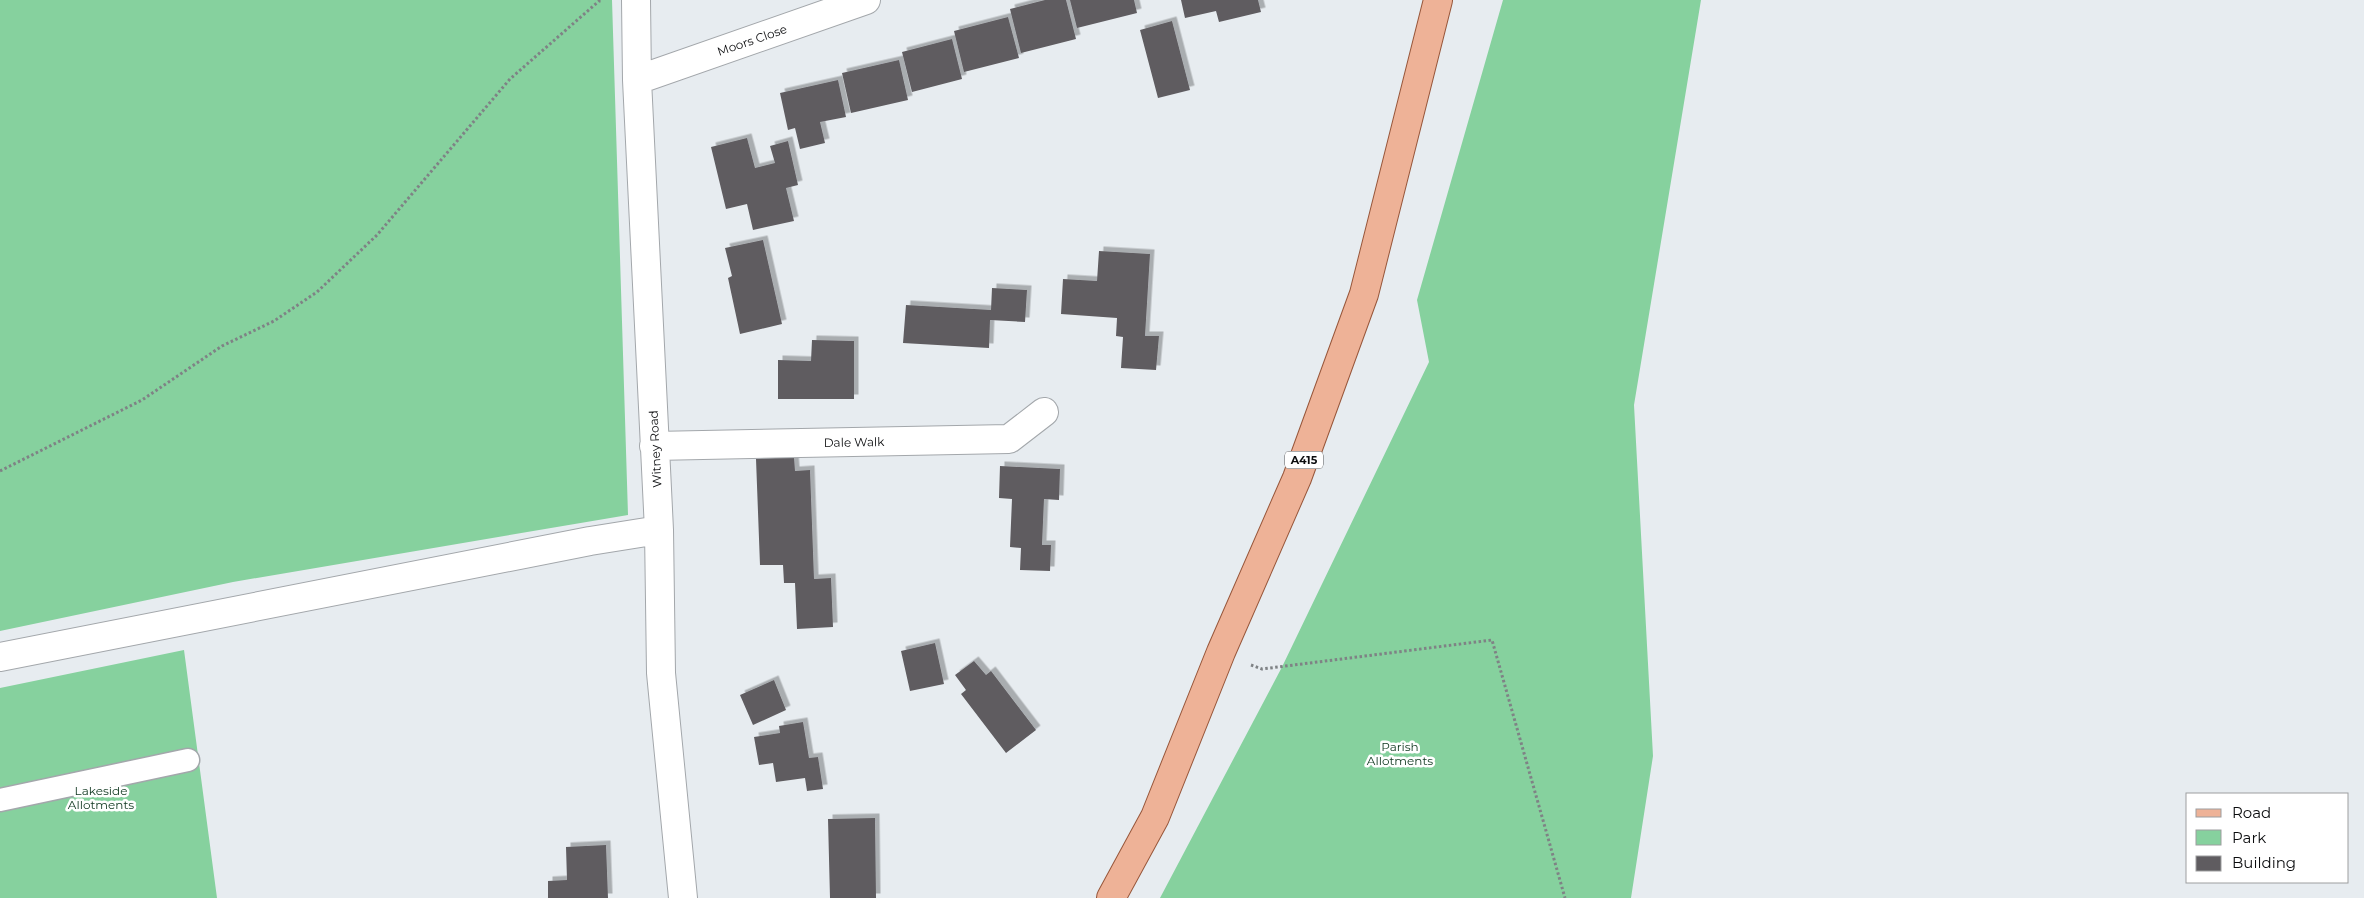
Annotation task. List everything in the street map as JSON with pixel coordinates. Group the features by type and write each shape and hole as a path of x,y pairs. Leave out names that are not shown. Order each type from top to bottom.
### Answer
{"main road":[{"name":"A415","path":"1111,898 1154,817 1221,652 1297,478 1364,294 1438,0"}],"street":[{"name":"Moors Close","path":"637,80 866,0"},
{"name":"Witney Road","path":"636,2 637,80 659,530 661,673 683,898"},
{"name":"Dale Walk","path":"654,446 1009,439 1044,412"},
{"path":"0,658 580,543 659,530"}],"lane":[{"path":"0,800 188,760"}],"path":[{"path":"0,471 142,400 222,346 274,321 316,292 377,235 510,79 599,1 636,2"},
{"path":"1221,652 1262,669 1492,640 1565,898"}],"green space":[{"path":"0,0 612,0 628,515 233,582 0,631"},
{"name":"Parish Allotments","path":"1503,0 1701,0 1634,405 1653,756 1631,898 1160,898 1282,667 1429,362 1417,300"},
{"name":"Lakeside Allotments","path":"184,650 217,898 0,898 0,688"}],"building":[{"path":"1045,0 1066,0 1076,39 1021,53 1010,9"},
{"path":"1070,0 1134,0 1137,13 1077,28"},
{"path":"1181,0 1258,0 1261,12 1219,22 1216,11 1185,18"},
{"path":"1008,17 1019,58 964,72 954,31"},
{"path":"1172,21 1190,90 1158,98 1140,30"},
{"path":"952,39 962,79 912,92 902,52"},
{"path":"899,60 908,100 851,113 842,73"},
{"path":"838,80 846,117 820,122 825,143 800,149 795,128 788,130 780,93"},
{"path":"747,138 755,168 775,163 770,146 788,141 798,185 786,188 794,221 753,230 747,204 726,209 711,147"},
{"path":"763,240 782,324 740,334 728,278 732,276 725,248"},
{"path":"1099,251 1150,254 1145,336 1159,336 1156,370 1121,368 1123,337 1116,336 1117,318 1061,314 1063,279 1097,281"},
{"path":"992,288 1027,290 1025,322 990,320 989,348 903,343 906,305 991,310"},
{"path":"812,340 854,341 854,399 778,399 778,360 811,361"},
{"path":"794,457 795,471 810,470 814,579 831,578 833,627 797,629 795,583 784,583 783,565 760,565 756,459"},
{"path":"1000,466 1060,469 1059,500 1044,499 1042,545 1051,545 1050,571 1020,570 1021,548 1010,547 1012,499 999,498"},
{"path":"935,643 944,684 910,691 901,651"},
{"path":"974,661 986,675 991,671 1036,730 1006,753 961,694 966,690 955,675"},
{"path":"774,680 786,710 753,725 740,695"},
{"path":"803,722 809,758 818,757 823,789 807,791 805,778 776,782 773,763 759,765 754,737 780,733 779,726"},
{"path":"875,818 876,898 830,898 828,819"},
{"path":"606,845 608,898 548,898 548,881 567,880 566,847"}]}
